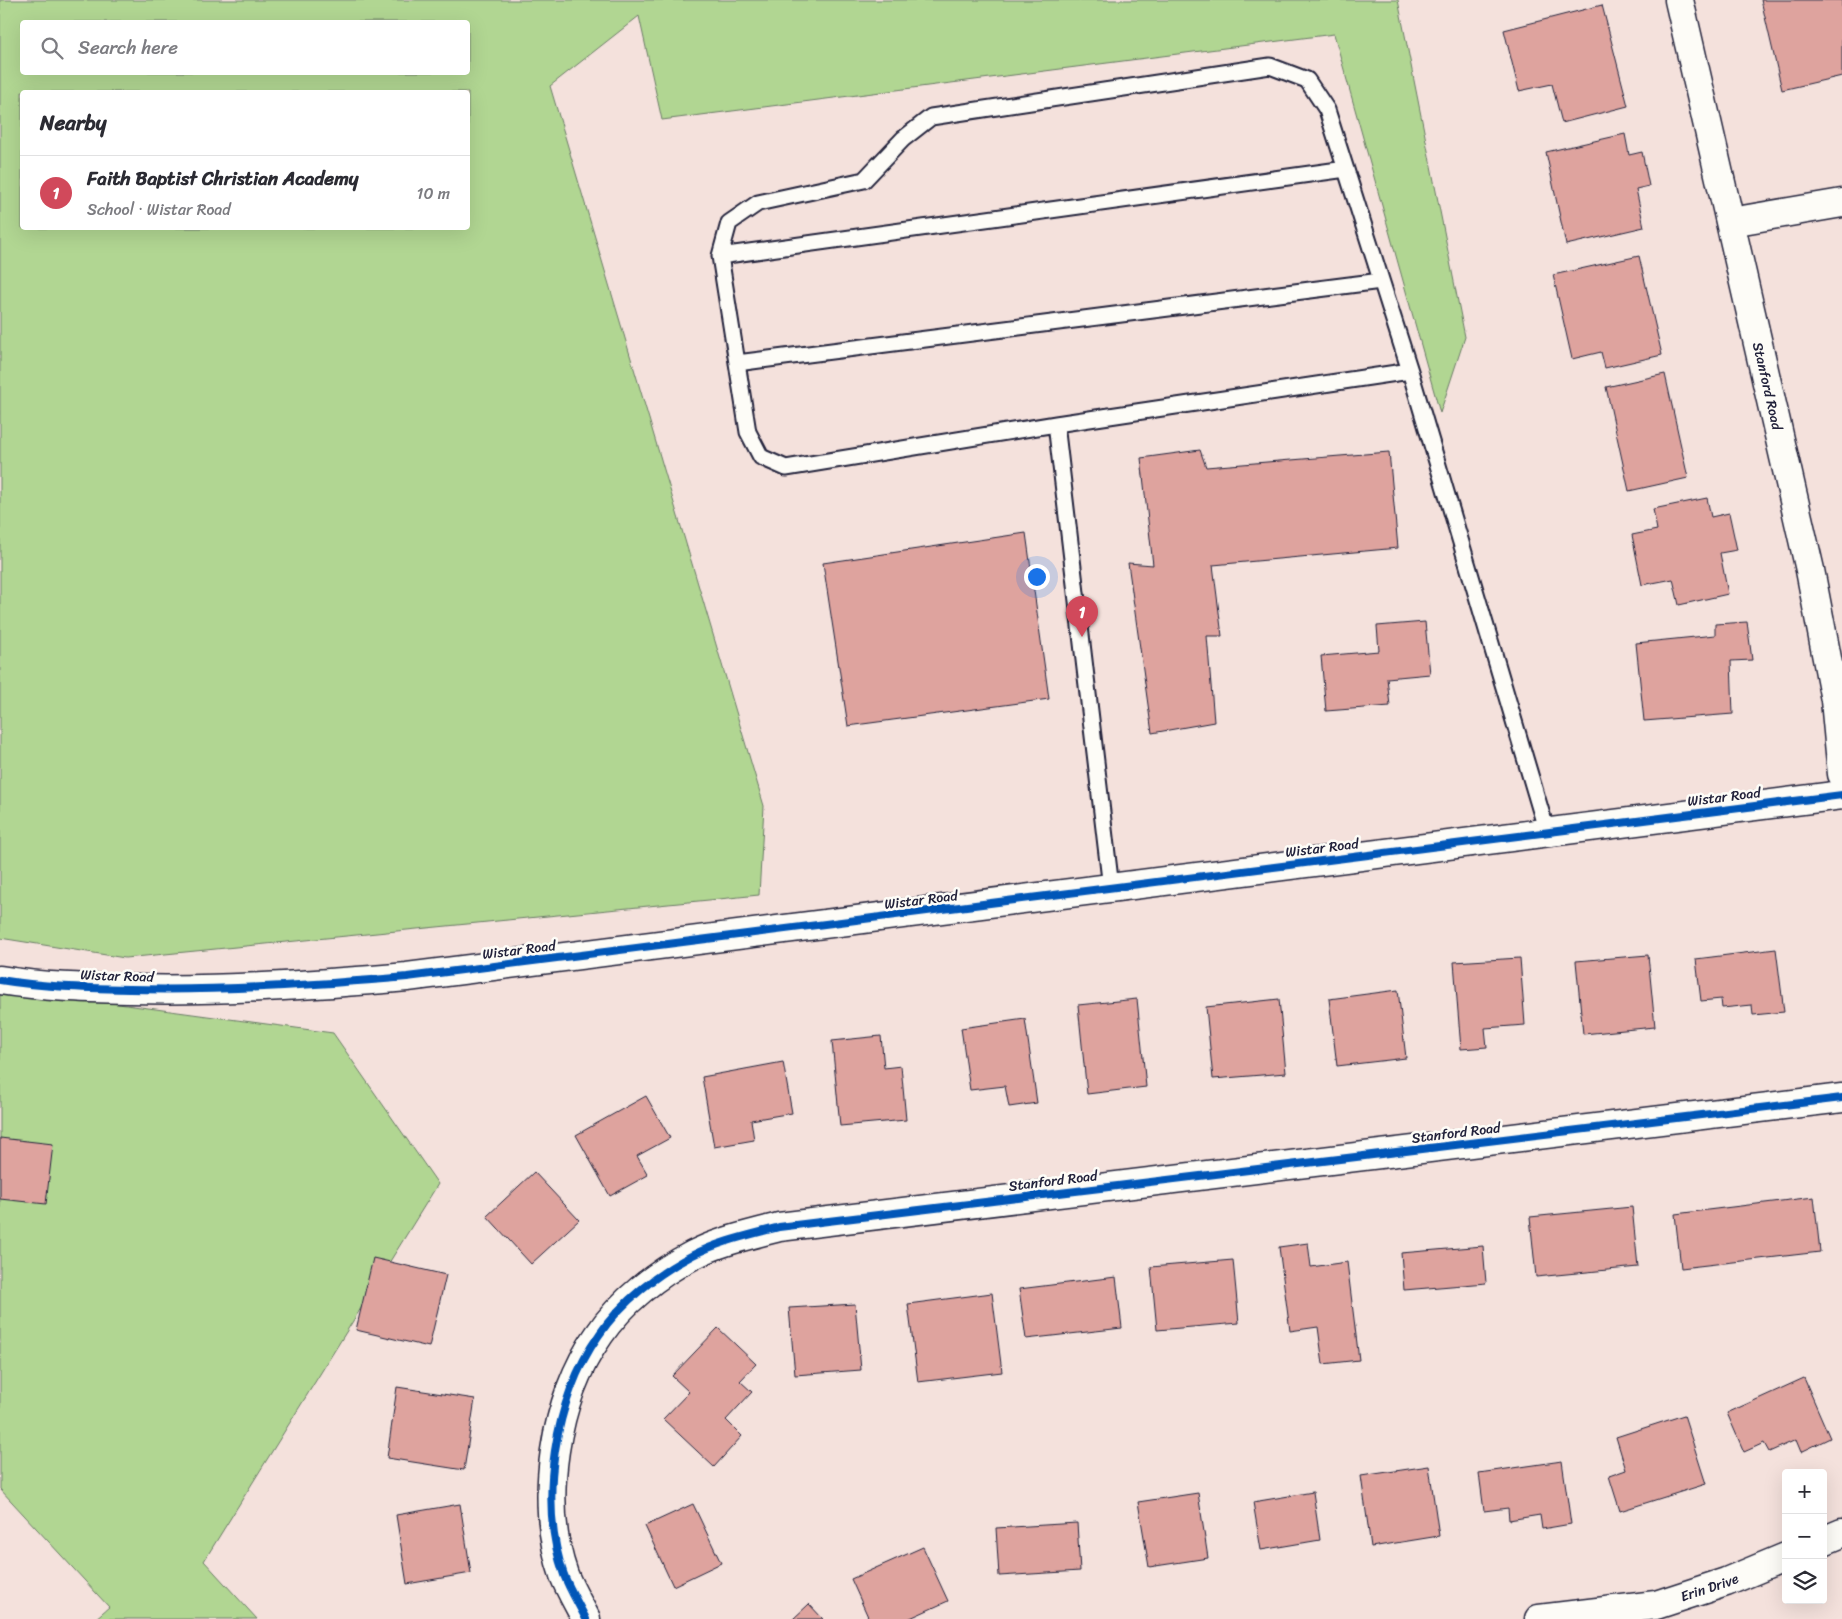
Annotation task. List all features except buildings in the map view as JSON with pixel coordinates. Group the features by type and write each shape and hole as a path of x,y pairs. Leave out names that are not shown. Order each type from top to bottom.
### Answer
{"street":[{"name":"Stanford Road","path":"1679,0 1810,570 1835,700 1842,774"},
{"path":"1731,222 1842,203"},
{"name":"Wistar Road","path":"0,980 103,988 192,990 310,985 407,977 1842,795"},
{"name":"Stanford Road","path":"586,1619 564,1575 555,1536 551,1479 554,1452 565,1409 585,1358 599,1334 638,1292 692,1256 720,1243 779,1227 1842,1098"},
{"path":"1827,1540 1842,1534"},
{"name":"Erin Drive","path":"1539,1619 1656,1605 1726,1582 1782,1559"}],"lane":[{"path":"1410,371 1056,424 786,468 761,457 748,432 720,256 728,223 758,203 864,180 903,139 931,117 1270,66 1307,80 1327,110 1346,169 1410,371 1547,832"},
{"path":"720,256 1346,169"},
{"path":"737,363 1381,281"},
{"path":"1056,424 1111,888"}],"green space":[{"path":"0,0 1398,0 1465,337 1440,413 1334,34 662,120 639,16 550,86 764,806 759,895 125,958 0,938"},
{"path":"0,988 333,1033 438,1184 204,1561 257,1619 95,1619 109,1607 0,1489"}],"cycle path":[{"path":"0,980 64,987 199,989 338,983 407,977 1842,795"},
{"path":"586,1619 564,1575 556,1546 552,1516 555,1451 561,1419 571,1389 584,1360 599,1335 618,1311 641,1289 667,1270 703,1250 779,1227 1842,1098"}],"place":[{"name":"Faith Baptist Christian Academy","path":"1082,637"}]}
